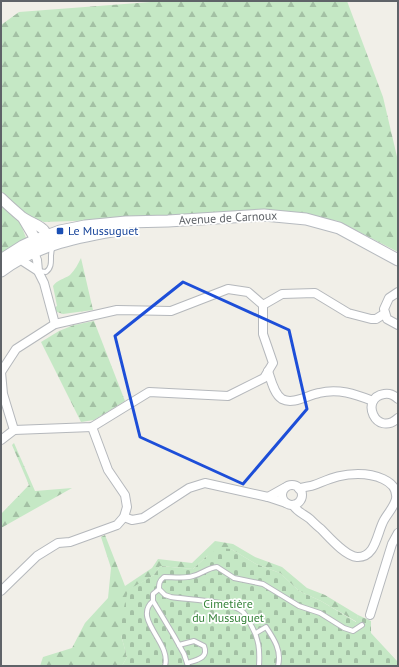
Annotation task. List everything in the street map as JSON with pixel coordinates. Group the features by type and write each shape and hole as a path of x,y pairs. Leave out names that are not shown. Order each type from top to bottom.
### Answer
{"main road":[{"name":"Avenue de Carnoux","path":"1,260 23,246 36,240 60,231 84,226 126,222 264,215 306,219 339,228 398,260"},
{"name":"Avenue de Carnoux","path":"1,271 32,252 56,243 168,221"}],"street":[{"path":"1,198 23,218 41,227 46,236 44,248 36,240 23,218"},
{"path":"38,271 28,266 22,258 23,246 32,252 37,260 38,271 44,283 54,324"},
{"path":"1,440 14,430 92,427 149,392 228,396 266,375 273,363 263,334 263,305 248,292 228,289 171,311 116,310 54,324 16,349 1,372 3,394 14,430"},
{"path":"398,292 389,298 384,309 384,314 387,319 398,325"},
{"path":"263,305 282,294 315,293 348,313 371,319 384,314"},
{"path":"266,375 278,395 283,399 293,401 322,392 339,391 352,393 373,401"},
{"path":"398,399 391,394 386,393 377,397 373,401 371,411 376,420 385,424 398,418"},
{"path":"1,591 37,556 58,543 70,542 117,525 124,518 126,495 108,470 92,427"},
{"path":"284,488 282,498 309,518 338,546 357,557 365,555 374,546 383,521 396,499 394,488 383,478 362,474 335,476 313,486 299,489"},
{"path":"124,518 132,520 140,519 189,488 205,484 268,497 290,504 298,503 301,498 301,492 299,489 291,486 284,488 268,497"},
{"path":"370,615 392,544 398,534"}],"lane":[{"path":"38,271 42,272 48,270 52,262 51,250 56,243"},
{"path":"259,666 260,651 256,633 244,612 223,603 165,595 159,589 159,582 164,577 191,577 198,575 207,569 217,567 234,578 263,584 300,606 326,616 344,628 353,631 362,625"},
{"path":"159,589 153,594 153,601 179,645 188,665 202,659 205,655 206,650 204,646 194,641 179,645"},
{"path":"153,601 148,605 146,614 149,623 166,652 167,661 165,666"},
{"path":"256,633 266,627 278,648 278,666"}],"highlighted area":[{"path":"183,282 289,330 307,409 243,484 140,437 115,336"}],"green space":[{"path":"164,1 347,1 383,97 398,161 398,252 338,221 296,213 44,222 28,216 1,191 1,25 19,12"},
{"path":"1,204 20,222 26,238 1,256"},
{"path":"81,258 93,310 63,314 57,312 54,308 57,306 53,286 70,275"},
{"path":"94,321 125,401 94,420 81,422 41,342 59,331 74,325"},
{"path":"14,443 35,491 72,488 1,528 1,514 29,485 12,445"},
{"path":"105,535 125,586 152,568 158,559 192,563 215,541 233,544 255,557 282,567 307,588 325,595 358,615 357,622 321,601 299,591 280,573 256,564 231,549 207,556 193,569 160,566 154,575 129,590 121,635 127,657 122,666 40,666 43,657 72,648 85,623 108,598 111,568 101,537"},
{"name":"Cimetière du Mussuguet","path":"218,548 231,549 256,564 280,573 299,591 321,601 356,622 358,615 371,621 371,633 397,661 397,666 122,666 127,657 121,635 120,624 128,590 154,575 160,566 193,569"}],"place":[{"name":"Le Mussuguet","path":"60,231"}]}
